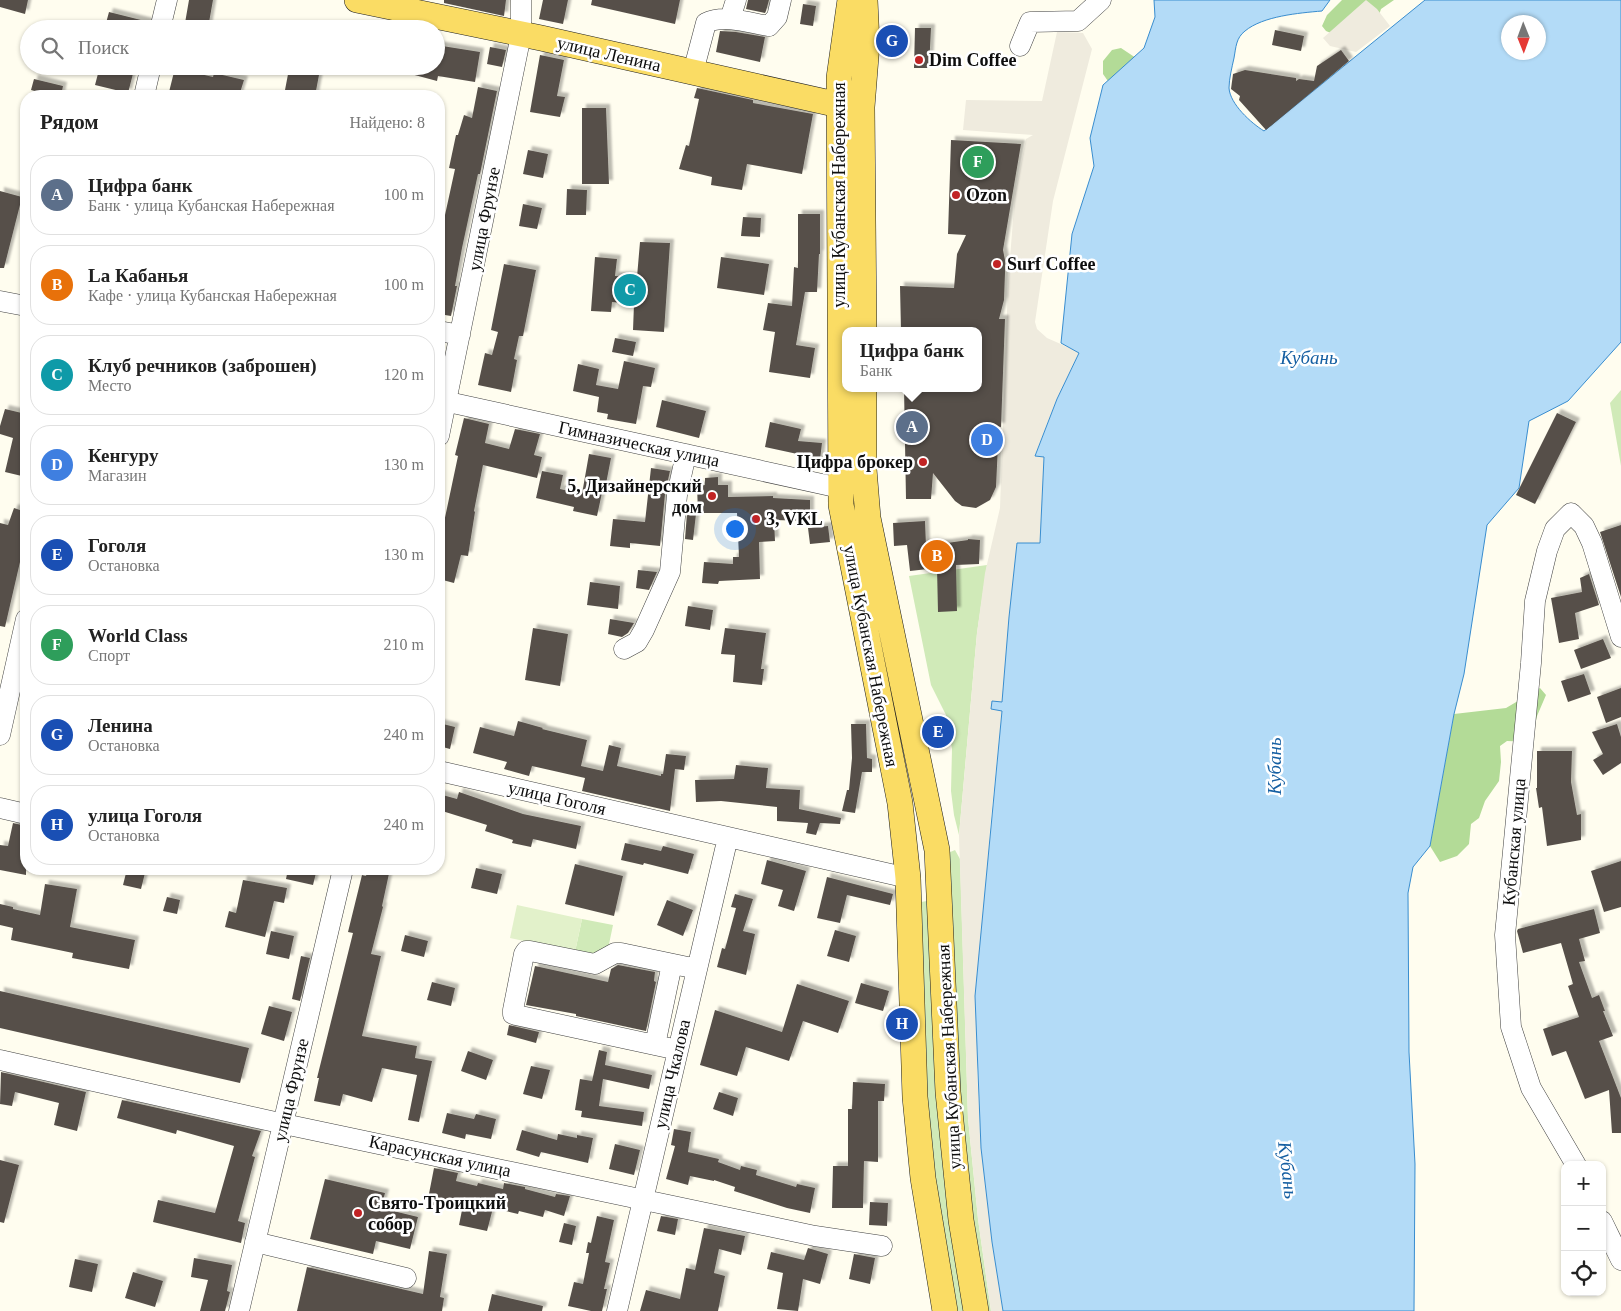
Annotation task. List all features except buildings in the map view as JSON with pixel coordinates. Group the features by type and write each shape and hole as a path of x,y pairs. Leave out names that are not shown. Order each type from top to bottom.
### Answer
{"main road":[{"name":"улица Ленина","path":"357,0 851,106"},
{"name":"улица Кубанская Набережная","path":"850,0 839,78 851,106 864,327"},
{"name":"улица Кубанская Набережная","path":"845,327 851,106 867,44 866,0"},
{"name":"улица Кубанская Набережная","path":"843,392 841,505 900,803 908,878 915,1097 923,1178 945,1311"},
{"name":"улица Кубанская Набережная","path":"864,392 864,469 868,518 931,813 937,850 948,1092 961,1220 976,1311"},
{"name":"улица Гоголя","path":"908,878 939,879"}],"street":[{"path":"162,20 167,0"},
{"name":"улица Фрунзе","path":"445,390 460,335 521,35 521,0"},
{"path":"730,20 736,0"},
{"path":"693,72 706,23 711,20 730,20 769,26 777,17 781,0"},
{"path":"1020,46 1030,22 1078,21 1101,0"},
{"path":"145,90 149,75"},
{"path":"0,302 20,305"},
{"path":"445,332 460,335"},
{"name":"Гимназическая улица","path":"445,402 840,488"},
{"path":"624,649 637,642 670,572 678,495 686,454"},
{"name":"Кубанская улица","path":"1574,1161 1531,1088 1512,1027 1506,935 1532,663 1535,601 1547,551 1555,529 1571,513 1584,526 1592,543 1621,637"},
{"path":"0,735 20,645"},
{"name":"улица Гоголя","path":"445,772 908,878"},
{"path":"0,808 20,813"},
{"name":"улица Чкалова","path":"617,1311 728,837"},
{"name":"улица Фрунзе","path":"239,1311 342,875"},
{"path":"679,1043 654,1035 516,1016 512,1010 526,951 590,964 595,964 615,953 621,953 697,969"},
{"path":"654,1035 672,964"},
{"name":"Карасунская улица","path":"0,1060 284,1124 816,1236 882,1246"},
{"path":"1606,1229 1621,1260"},
{"path":"255,1242 406,1278"}],"green space":[{"path":"1342,0 1394,0 1381,9 1379,15 1333,34 1326,31 1322,26 1327,15"},
{"path":"1121,48 1136,58 1110,84 1103,74 1103,61 1112,50"},
{"path":"1621,390 1621,466 1610,403"},
{"path":"987,565 977,633 959,835 951,791 952,749 946,715 931,685 909,576"},
{"path":"1540,688 1546,695 1537,716 1531,742 1507,741 1500,746 1499,781 1485,801 1479,818 1471,824 1469,844 1457,856 1440,862 1430,846 1454,714 1506,708"},
{"path":"955,850 960,859 968,1118 978,1219 991,1311 982,1311 961,1147 948,853"},
{"path":"927,901 968,1311 953,1311 926,1136 919,907 921,902"},
{"path":"517,905 582,919 575,952 510,938"},
{"path":"582,919 613,925 608,949 592,956 575,952"}],"shaded area":[{"path":"1366,0 1377,9 1390,26 1356,52 1330,46 1323,38"},
{"path":"1057,32 1083,33 1092,49 1053,201 1035,322 1037,329 1047,338 1079,352 1057,399 1035,455 1044,457 1040,543 1017,543 1002,703 991,709 1002,710 990,828 977,1070 981,1148 992,1242 1003,1311 991,1311 978,1219 968,1118 959,835 977,633 985,573 1000,508 1008,284 1015,194 1026,139 1033,135 963,130 966,100 1042,101"}],"water":[{"name":"Кубань","path":"1154,0 1330,0 1322,11 1282,16 1261,22 1245,31 1238,40 1230,77 1230,94 1237,107 1264,131 1425,0 1621,0 1621,342 1568,401 1529,421 1519,488 1487,525 1464,674 1454,714 1430,846 1413,867 1408,893 1409,1052 1415,1164 1414,1311 1003,1311 992,1242 981,1148 975,996 1002,711 991,709 992,701 1002,702 1017,543 1040,543 1044,457 1035,456 1057,399 1079,353 1061,343 1072,234 1094,166 1090,138 1103,85 1144,48 1155,17"}],"place":[{"name":"Ленина","path":"892,41"},
{"name":"Dim Coffee","path":"919,60"},
{"name":"World Class","path":"978,162"},
{"name":"Ozon","path":"956,195"},
{"name":"Surf Coffee","path":"997,264"},
{"name":"Клуб речников (заброшен)","path":"630,290"},
{"name":"Цифра банк","path":"912,427"},
{"name":"Кенгуру","path":"987,440"},
{"name":"Цифра брокер","path":"923,462"},
{"name":"5, Дизайнерский дом","path":"712,496"},
{"name":"3, VKL","path":"756,519"},
{"name":"La Кабанья","path":"937,556"},
{"name":"Гоголя","path":"938,732"},
{"name":"улица Гоголя","path":"902,1024"},
{"name":"Свято-Троицкий собор","path":"358,1213"}]}
